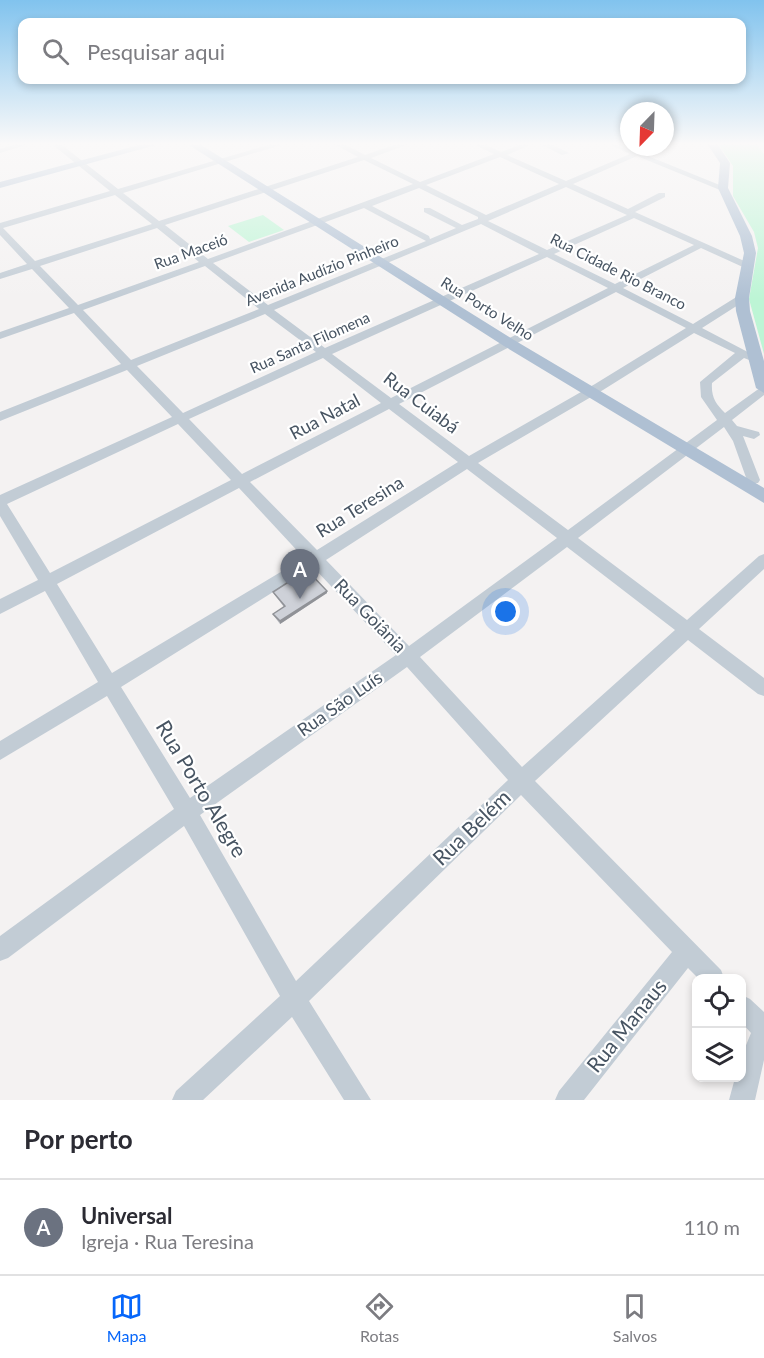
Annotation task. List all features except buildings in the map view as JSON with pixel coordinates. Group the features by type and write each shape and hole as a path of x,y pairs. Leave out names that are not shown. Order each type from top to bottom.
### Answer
{"main road":[{"name":"Rua Porto Velho","path":"281,196 690,448 761,485"},
{"path":"727,196 747,236 750,253 742,298 743,312 764,388"}],"street":[{"path":"0,228 104,196"},
{"name":"Rua Cuiabá","path":"123,196 265,308 392,402 764,688"},
{"path":"0,276 247,196"},
{"name":"Rua Maceió","path":"0,336 208,262 315,217 366,206 391,196"},
{"name":"Rua Cidade Rio Branco","path":"442,196 757,360"},
{"name":"Avenida Audízio Pinheiro","path":"0,411 265,308 533,196"},
{"path":"593,196 748,266"},
{"name":"Rua Santa Filomena","path":"0,503 180,418 549,253 631,214 660,196"},
{"path":"366,206 426,238"},
{"path":"427,210 458,226"},
{"name":"Avenida Audízio Pinheiro","path":"383,260 426,238 482,218"},
{"name":"Rua Goiânia","path":"0,228 33,266 408,656 521,781 709,974"},
{"name":"Rua Natal","path":"0,608 392,402 701,245"},
{"name":"Rua Teresina","path":"0,751 469,462 595,390 742,298"},
{"path":"743,353 706,382 705,387 709,402 729,425 761,485"},
{"name":"Avenida Audízio Pinheiro","path":"0,417 73,384"},
{"name":"Rua São Luís","path":"0,950 187,812 408,656 690,448 729,425 764,388"},
{"path":"729,425 754,435"},
{"name":"Rua Porto Alegre","path":"0,503 187,812 294,999 358,1100"},
{"name":"Rua Belém","path":"184,1100 294,999 521,781 764,560"},
{"name":"Rua Manaus","path":"568,1100 686,952"},
{"path":"742,1100 751,1062 764,1030 746,1012"}],"green space":[{"path":"733,196 764,196 764,354 749,299 758,248 754,232"},
{"path":"263,215 284,230 249,242 228,226"}],"place":[{"name":"Universal","path":"300,599"}]}
